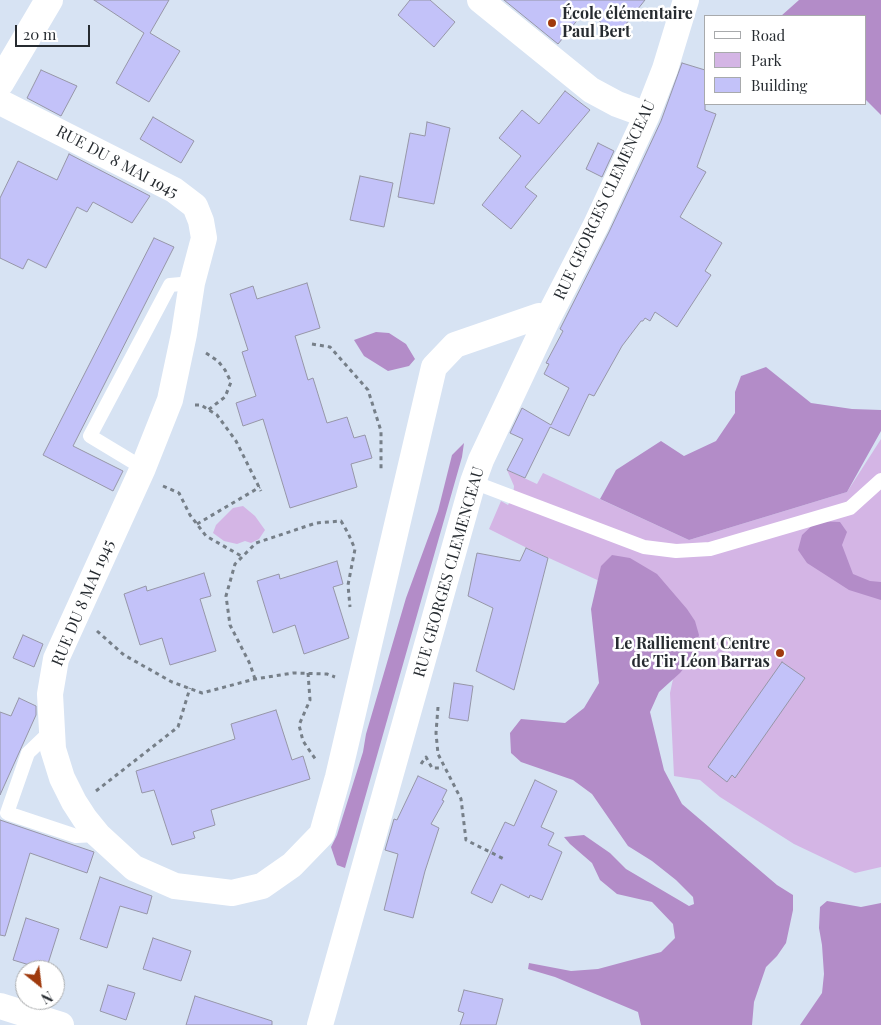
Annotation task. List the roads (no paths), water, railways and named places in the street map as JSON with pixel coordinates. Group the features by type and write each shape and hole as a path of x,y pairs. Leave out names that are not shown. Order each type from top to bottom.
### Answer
{"street":[{"path":"0,82 49,0"},
{"path":"480,0 591,90 617,104 647,115"},
{"name":"RUE GEORGES CLEMENCEAU","path":"320,1025 473,482 481,460 548,318 596,225 647,115 686,0"},
{"name":"RUE DU 8 MAI 1945","path":"0,102 174,190 195,206 201,221 204,238 192,283 184,334 170,400 143,468 56,659 50,694 53,750 62,778 74,802 98,835 134,868 175,886 232,893 262,886 292,865 322,834 338,778 434,368 455,345 539,316 548,318"},
{"path":"0,1006 61,1025"}],"lane":[{"path":"143,468 90,436 170,285 192,283"},
{"path":"473,482 644,547 676,551 710,549 850,508 881,480"},
{"path":"52,730 28,753 7,813 76,836 98,835"}],"place":[{"name":"École élémentaire Paul Bert","path":"552,23"},
{"name":"Le Ralliement Centre de Tir Léon Barras","path":"780,653"}]}
